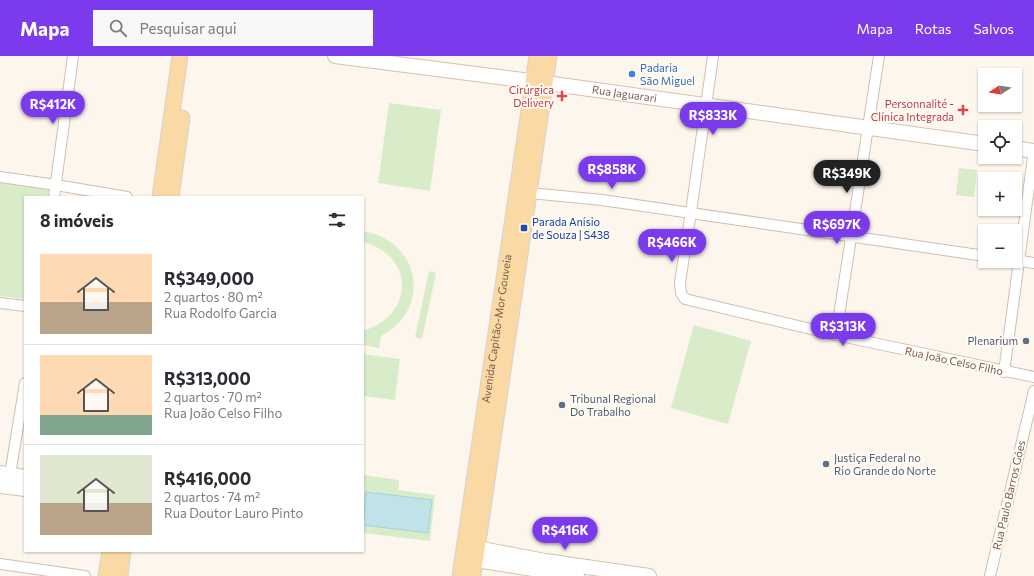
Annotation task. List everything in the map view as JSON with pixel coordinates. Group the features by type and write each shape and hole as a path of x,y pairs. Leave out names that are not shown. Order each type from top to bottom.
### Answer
{"main road":[{"path":"160,196 180,56"},
{"path":"171,196 190,56"},
{"name":"Rua Jaguarari","path":"339,56 417,61 539,83 978,143"},
{"path":"537,56 539,83"},
{"path":"539,83 549,56"},
{"name":"Avenida Capitão-Mor Gouveia","path":"473,576 530,193 539,83"},
{"name":"Avenida Capitão-Mor Gouveia","path":"460,576 492,362 539,83"},
{"path":"1022,149 1034,151"},
{"path":"492,362 502,384"},
{"path":"4,480 24,477"},
{"path":"4,480 24,489"},
{"path":"471,501 487,483"},
{"path":"106,576 110,552"},
{"path":"120,576 123,552"},
{"path":"477,554 577,576"},
{"path":"544,569 646,576"}],"street":[{"path":"54,196 73,56"},
{"path":"691,212 713,56"},
{"path":"836,334 879,56"},
{"path":"1022,228 1034,151"},
{"path":"0,178 56,185 121,196"},
{"path":"530,193 602,200 691,212 978,255"},
{"name":"Rua João Celso Filho","path":"691,212 680,282 682,296 687,300 1004,372 1034,377"},
{"path":"1022,261 1034,263"},
{"path":"1004,372 1016,268"},
{"path":"0,303 24,306"},
{"path":"4,480 24,388"},
{"name":"Rua Paulo Barros Góes","path":"990,576 1034,391"},
{"path":"0,564 86,576"}],"green space":[{"path":"389,103 441,110 430,191 378,183"},
{"path":"959,168 977,170 974,197 956,195"},
{"path":"0,182 49,188 47,196 24,196 24,299 0,296"},
{"path":"364,231 382,237 397,248 407,261 413,277 413,293 408,309 397,324 381,336 379,348 364,345 364,331 380,323 392,313 399,300 402,286 400,272 393,260 380,249 364,242"},
{"path":"429,271 436,273 422,339 415,337"},
{"path":"694,325 751,341 728,424 671,408"},
{"path":"364,354 400,359 395,400 364,396"},
{"path":"364,475 399,480 398,490 435,495 430,541 364,533"}],"water":[{"path":"366,492 432,500 428,533 364,525"}],"place":[{"name":"Padaria São Miguel","path":"632,74"},
{"name":"Cirúrgica Delivery","path":"562,96"},
{"name":"Personnalité - Clínica Integrada","path":"963,110"},
{"name":"Parada Anísio de Souza | S438","path":"524,228"},
{"name":"Plenarium","path":"1026,341"},
{"name":"Tribunal Regional Do Trabalho","path":"562,405"},
{"name":"Justiça Federal no Rio Grande do Norte","path":"826,464"}]}
